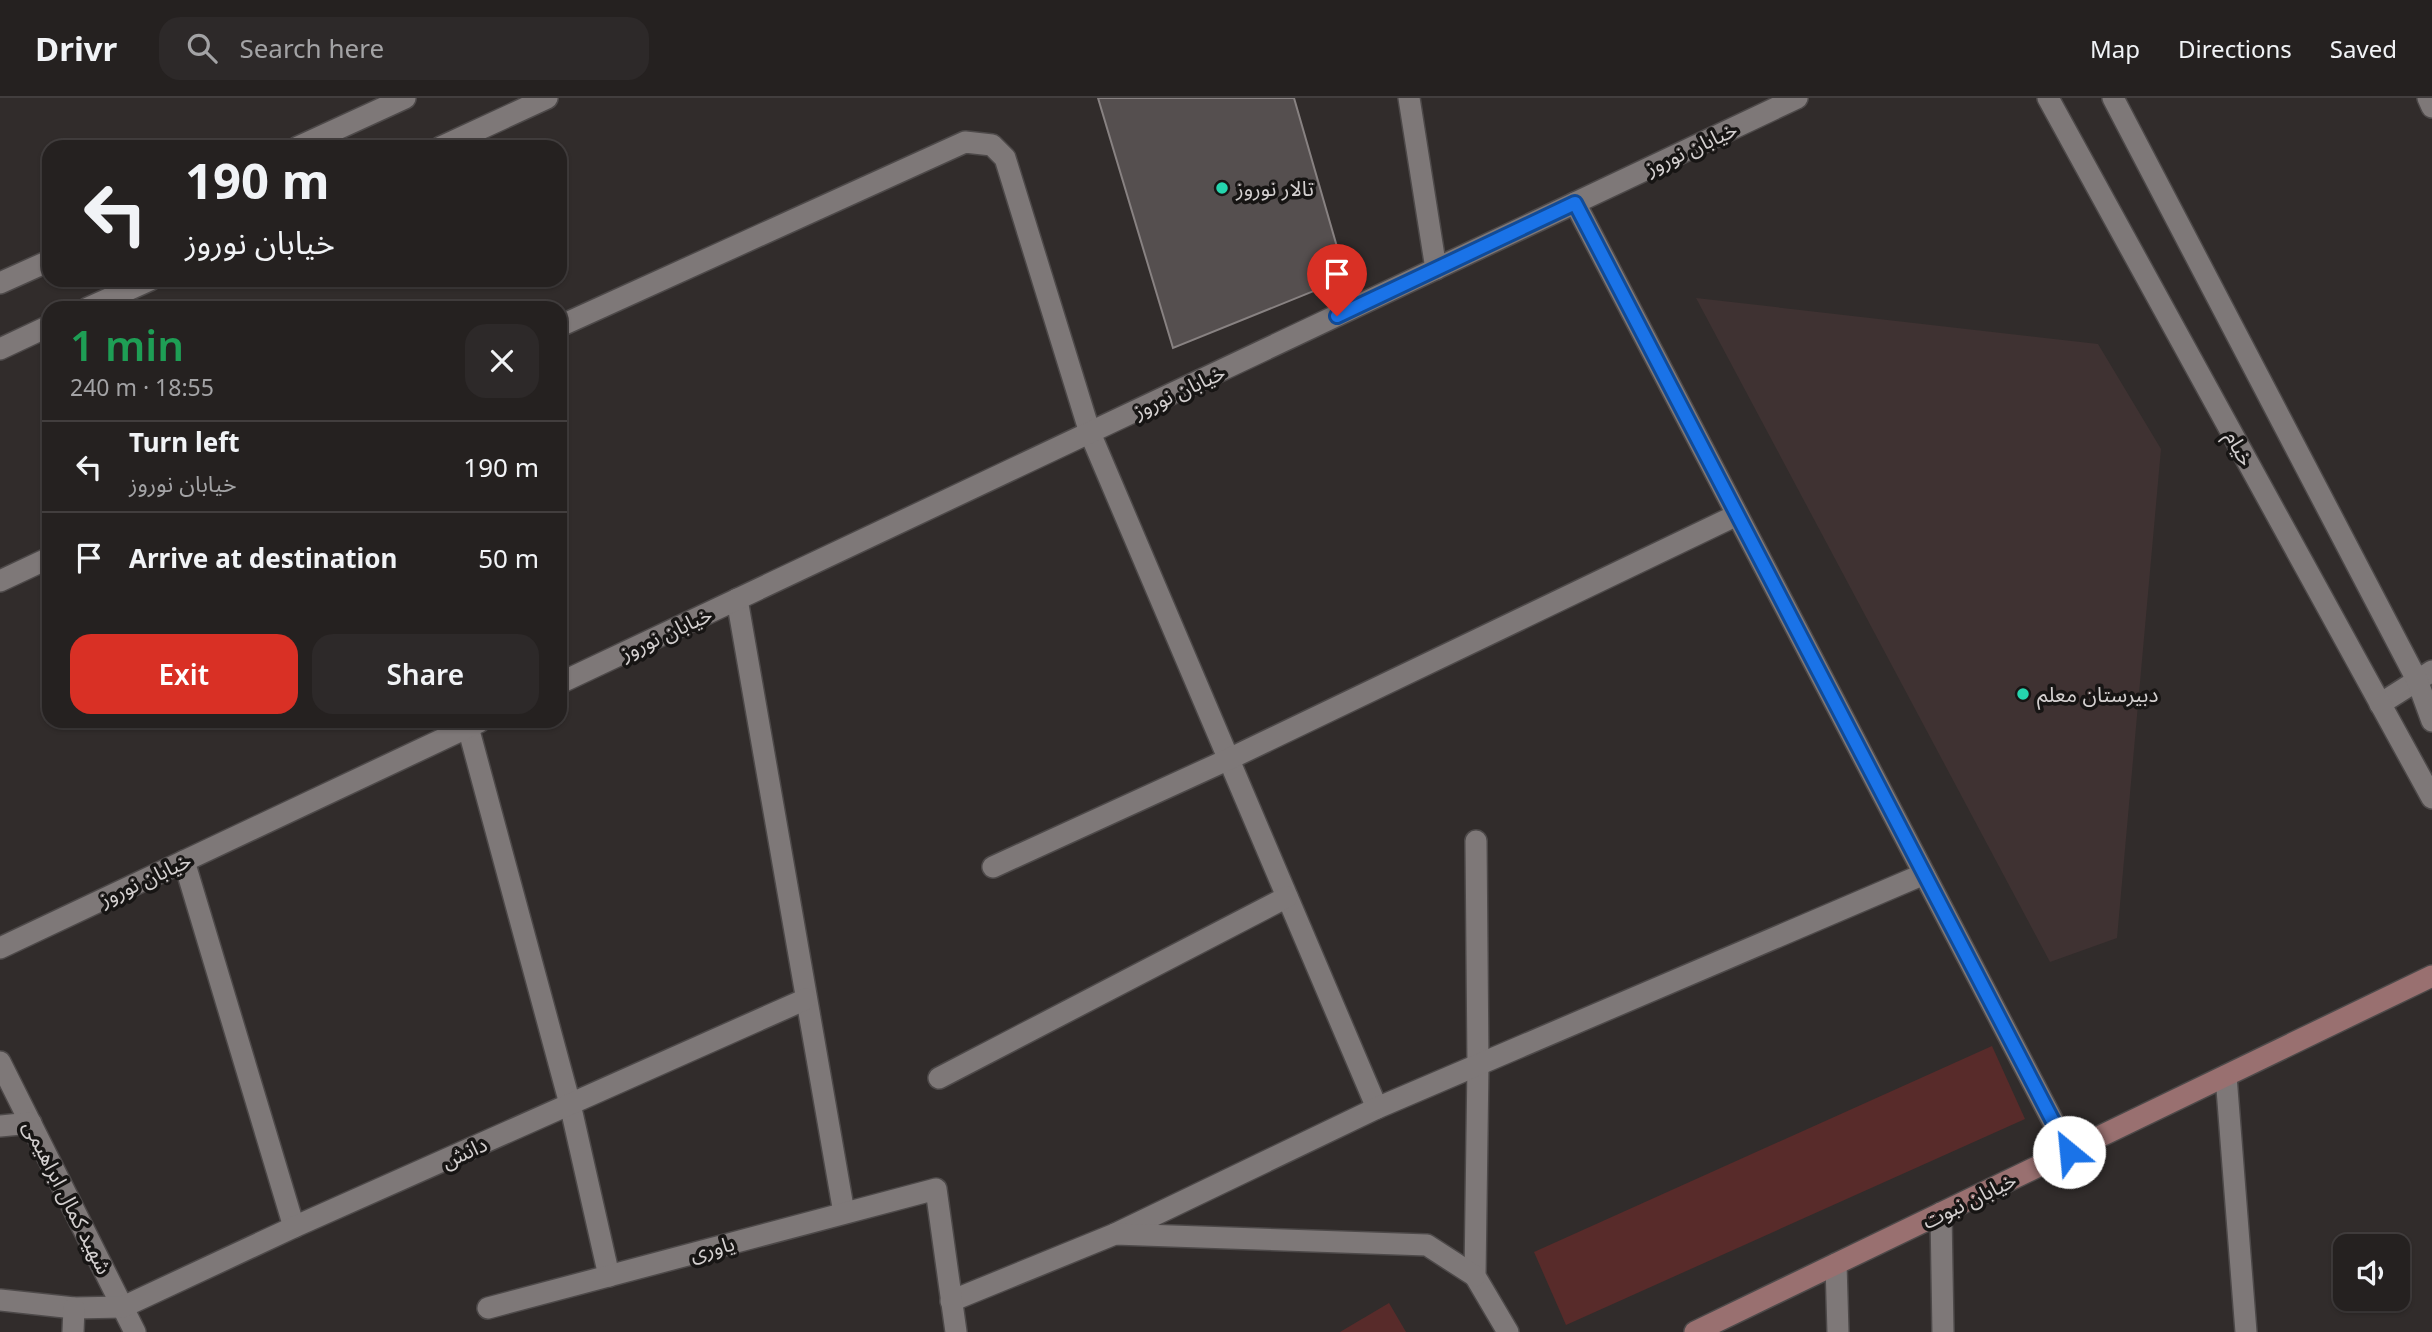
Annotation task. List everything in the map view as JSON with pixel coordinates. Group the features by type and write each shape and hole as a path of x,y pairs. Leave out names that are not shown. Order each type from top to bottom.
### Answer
{"main road":[{"name":"خیابان نبوت","path":"1695,1332 2432,976"}],"street":[{"path":"313,140 405,98"},
{"path":"454,140 518,104 547,98"},
{"path":"1409,98 1436,269"},
{"name":"خیابان نوروز","path":"567,680 1797,98"},
{"name":"خیام","path":"2048,98 2432,798"},
{"path":"2113,98 2425,676 2432,721"},
{"path":"2428,98 2432,107"},
{"path":"567,323 965,142 992,145 1005,158 1090,433 1377,1108"},
{"path":"1575,203 2069,1152"},
{"path":"0,283 42,264"},
{"path":"104,301 134,287"},
{"path":"0,349 42,329"},
{"path":"993,867 1229,759 1737,515"},
{"path":"0,581 42,561"},
{"path":"737,599 844,1213"},
{"path":"2380,704 2425,676"},
{"name":"خیابان نوروز","path":"0,948 466,728"},
{"path":"475,728 570,1104 609,1276"},
{"path":"1475,1276 1478,1064 1476,841"},
{"path":"184,861 293,1227"},
{"path":"957,1332 951,1301 1115,1234 1377,1108 1924,874"},
{"path":"939,1078 1287,897"},
{"name":"دانش","path":"123,1307 293,1227 806,999"},
{"name":"شهید کمال ابراهیمی","path":"0,1062 135,1332"},
{"path":"2226,1076 2246,1332"},
{"path":"0,1126 31,1122"},
{"name":"یاوری","path":"488,1308 936,1189 951,1301"},
{"path":"1941,1213 1943,1332"},
{"path":"1115,1234 1427,1245 1475,1276 1508,1332"},
{"path":"1836,1264 1838,1332"},
{"path":"0,1300 74,1308 123,1307"},
{"path":"73,1332 74,1308"}],"shaded area":[{"name":"دبیرستان معلم","path":"1696,298 2098,344 2161,449 2117,938 2050,962"},
{"path":"1992,1046 2025,1119 1566,1325 1534,1252"},
{"path":"1389,1303 1406,1332 1340,1332"}],"building":[{"name":"تالار نوروز","path":"1098,98 1294,98 1346,278 1173,348"}],"place":[{"name":"تالار نوروز","path":"1222,188"},
{"name":"دبیرستان معلم","path":"2023,694"}],"route":[{"path":"1337,316 1575,203 2069,1152"}]}
